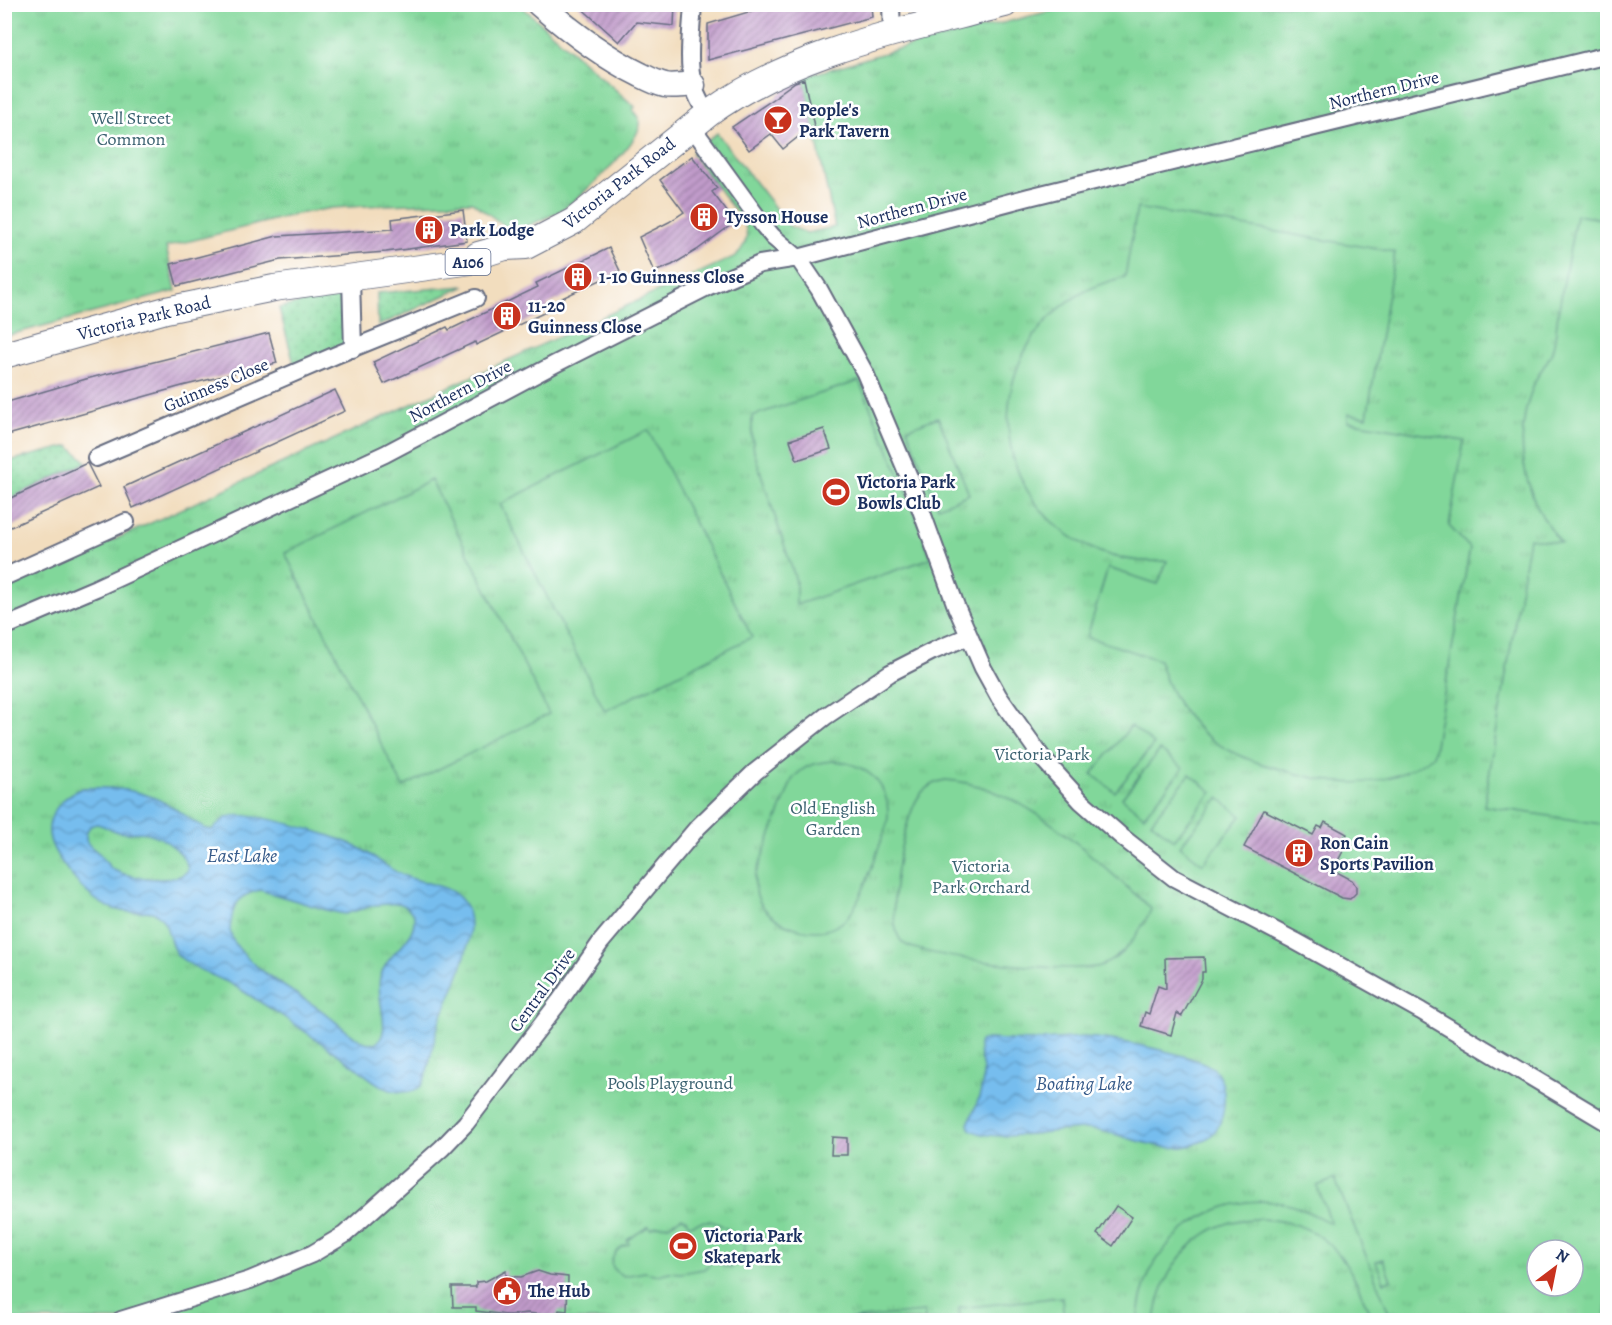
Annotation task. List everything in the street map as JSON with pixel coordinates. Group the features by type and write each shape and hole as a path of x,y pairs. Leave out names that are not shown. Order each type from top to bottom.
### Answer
{"main road":[{"name":"Victoria Park Road","path":"4,355 166,310 274,288 472,261 478,255 504,247 526,246 574,221 723,103 772,75 803,62 892,34 1005,4"}],"street":[{"path":"539,4 566,28 623,66 659,84 693,85"},
{"path":"693,4 689,72 699,103 700,120 763,225 773,237 798,258 819,289 851,345 878,400 969,636 999,697 1043,759 1081,801 1159,866 1192,888 1295,941 1421,1011 1608,1123"},
{"path":"891,4 892,34"},
{"name":"Northern Drive","path":"4,627 96,588 384,454 555,364 760,264 798,258 1029,197 1608,55"},
{"path":"351,279 353,349"},
{"name":"Guinness Close","path":"96,458 476,298"},
{"path":"4,577 126,522"},
{"name":"Central Drive","path":"121,1320 250,1280 312,1254 344,1235 399,1188 466,1123 560,1002 601,942 698,827 755,772 826,717 890,673 969,636"}],"green space":[{"name":"Well Street Common","path":"5,4 520,5 635,107 633,110 640,122 631,143 580,196 560,211 513,232 472,202 332,208 297,214 166,247 176,291 5,336"},
{"name":"Victoria Park","path":"1075,5 1607,5 1607,1320 5,1320 4,590 736,256 746,241 747,232 744,223 692,153 717,133 789,226 807,233 835,227 803,77 898,49"},
{"path":"1137,208 1395,252 1367,417 1348,414 1348,421 1464,441 1449,526 1470,548 1433,756 1413,768 1375,781 1337,782 1297,774 1247,759 1219,745 1194,725 1176,699 1159,660 1087,637 1108,568 1158,584 1167,561 1134,560 1108,555 1057,526 1027,490 1011,449 1009,406 1020,363 1043,325 1078,295 1125,277"},
{"path":"1576,215 1607,220 1607,825 1484,806 1529,538 1561,543 1537,506 1529,486 1522,445 1523,424 1528,403 1535,382 1553,349"},
{"path":"465,286 378,326 377,293"},
{"path":"345,297 346,345 295,367 279,308 309,301"},
{"name":"Victoria Park Bowls Club","path":"859,381 913,507 931,558 796,605 796,581 754,452 752,416"},
{"path":"938,417 969,494 938,507 907,429"},
{"path":"648,430 752,637 605,711 500,504"},
{"path":"69,446 87,462 5,501 5,462"},
{"path":"431,480 549,714 403,787 285,553"},
{"path":"1131,726 1154,744 1115,792 1092,774"},
{"path":"1160,750 1183,768 1144,816 1122,798"},
{"name":"Old English Garden","path":"835,761 859,767 876,780 886,799 887,824 869,875 851,913 836,926 825,930 802,930 780,921 763,907 756,892 755,876 792,780 811,765"},
{"path":"1190,774 1212,792 1174,840 1151,822"},
{"name":"Victoria Park Orchard","path":"945,780 974,785 1003,795 1030,809 1081,847 1150,907 1151,910 1141,927 1124,950 1117,957 1100,966 1061,968 965,959 936,954 902,942 896,930 894,913 894,892 901,847 919,796 930,785"},
{"path":"1219,798 1241,816 1203,864 1180,846"},
{"path":"1335,1179 1392,1320 1372,1320 1343,1259 1321,1237 1287,1222 1249,1219 1227,1224 1209,1232 1192,1244 1178,1259 1168,1278 1155,1320 1138,1320 1142,1295 1151,1271 1164,1250 1181,1232 1201,1217 1224,1207 1249,1202 1275,1202 1304,1210 1331,1223 1317,1186"},
{"name":"Victoria Park Skatepark","path":"682,1217 689,1225 709,1221 730,1230 740,1238 745,1246 742,1257 731,1268 713,1261 704,1269 681,1273 669,1272 658,1275 645,1272 624,1276 615,1271 611,1263 612,1259 619,1249 629,1244 627,1240 649,1226 650,1229 669,1225"},
{"path":"1383,1259 1391,1280 1384,1282 1376,1261"},
{"path":"1062,1297 1064,1320 961,1320 959,1308"},
{"path":"924,1312 925,1320 839,1320"}],"water":[{"name":"East Lake","path":"82,788 116,789 149,796 160,800 206,829 212,830 226,818 238,815 291,824 345,841 402,875 448,889 456,894 467,909 470,921 467,949 438,1027 426,1076 420,1087 412,1091 399,1092 377,1083 278,1013 235,986 200,970 181,958 173,948 165,924 154,912 118,910 103,904 89,894 62,863 50,839 52,815 68,796","holes":["97,824 119,832 148,833 160,838 179,852 188,870 183,875 165,879 143,878 114,870 88,844 87,832 92,825","260,890 345,914 375,905 399,903 414,915 411,932 389,961 380,978 384,1024 380,1039 375,1044 353,1036 321,1010 268,976 254,965 234,942 230,930 237,903 243,897"]},
{"name":"Boating Lake","path":"1084,1037 1112,1040 1173,1053 1206,1064 1215,1070 1222,1082 1224,1095 1222,1114 1217,1129 1206,1139 1192,1145 1177,1147 1147,1143 1087,1129 993,1136 980,1134 970,1129 968,1124 983,1081 980,1041 988,1039 1028,1041"}],"building":[{"path":"577,4 675,4 674,26 636,22 619,42"},
{"path":"775,4 871,4 872,17 708,60 708,24"},
{"name":"People's Park Tavern","path":"804,79 815,131 802,134 783,149 771,134 749,150 732,127 795,82"},
{"name":"Tysson House","path":"692,156 717,188 712,192 735,222 697,250 672,265 654,272 639,237 684,212 660,180"},
{"path":"463,210 467,241 386,252 280,260 177,286 171,264 277,236 393,229 392,219"},
{"path":"609,248 620,271 547,305 550,310 476,345 475,342 384,384 373,362 447,327 449,330 538,287 536,283"},
{"path":"269,333 277,363 182,386 4,436 4,403 86,379"},
{"path":"335,390 345,411 133,508 124,487"},
{"path":"824,429 831,449 797,460 790,440"},
{"path":"87,463 99,487 4,530 4,501"},
{"name":"Ron Cain Sports Pavilion","path":"1264,810 1313,835 1318,826 1322,828 1325,822 1347,834 1344,840 1348,842 1333,870 1352,880 1356,886 1356,893 1350,899 1342,898 1244,847"},
{"path":"1204,957 1205,972 1202,972 1202,979 1182,1016 1177,1013 1171,1035 1141,1026 1145,1012 1149,1014 1158,986 1166,989 1165,958"},
{"path":"832,1137 847,1138 847,1155 831,1155"},
{"path":"1116,1206 1132,1217 1113,1246 1097,1234"},
{"name":"The Hub","path":"506,1270 506,1276 521,1277 538,1271 568,1277 567,1311 559,1310 557,1317 528,1313 507,1315 476,1311 476,1307 453,1307 452,1287 476,1287 476,1282 486,1281"}],"place":[{"name":"People's Park Tavern","path":"778,120"},
{"name":"Tysson House","path":"704,217"},
{"name":"Park Lodge","path":"429,230"},
{"name":"1-10 Guinness Close","path":"578,277"},
{"name":"11-20 Guinness Close","path":"507,316"},
{"name":"Victoria Park Bowls Club","path":"836,492"},
{"name":"Ron Cain Sports Pavilion","path":"1299,853"},
{"name":"Victoria Park Skatepark","path":"683,1246"},
{"name":"The Hub","path":"507,1291"}],"park label":[{"name":"Pools Playground","path":"670,1083"}]}
